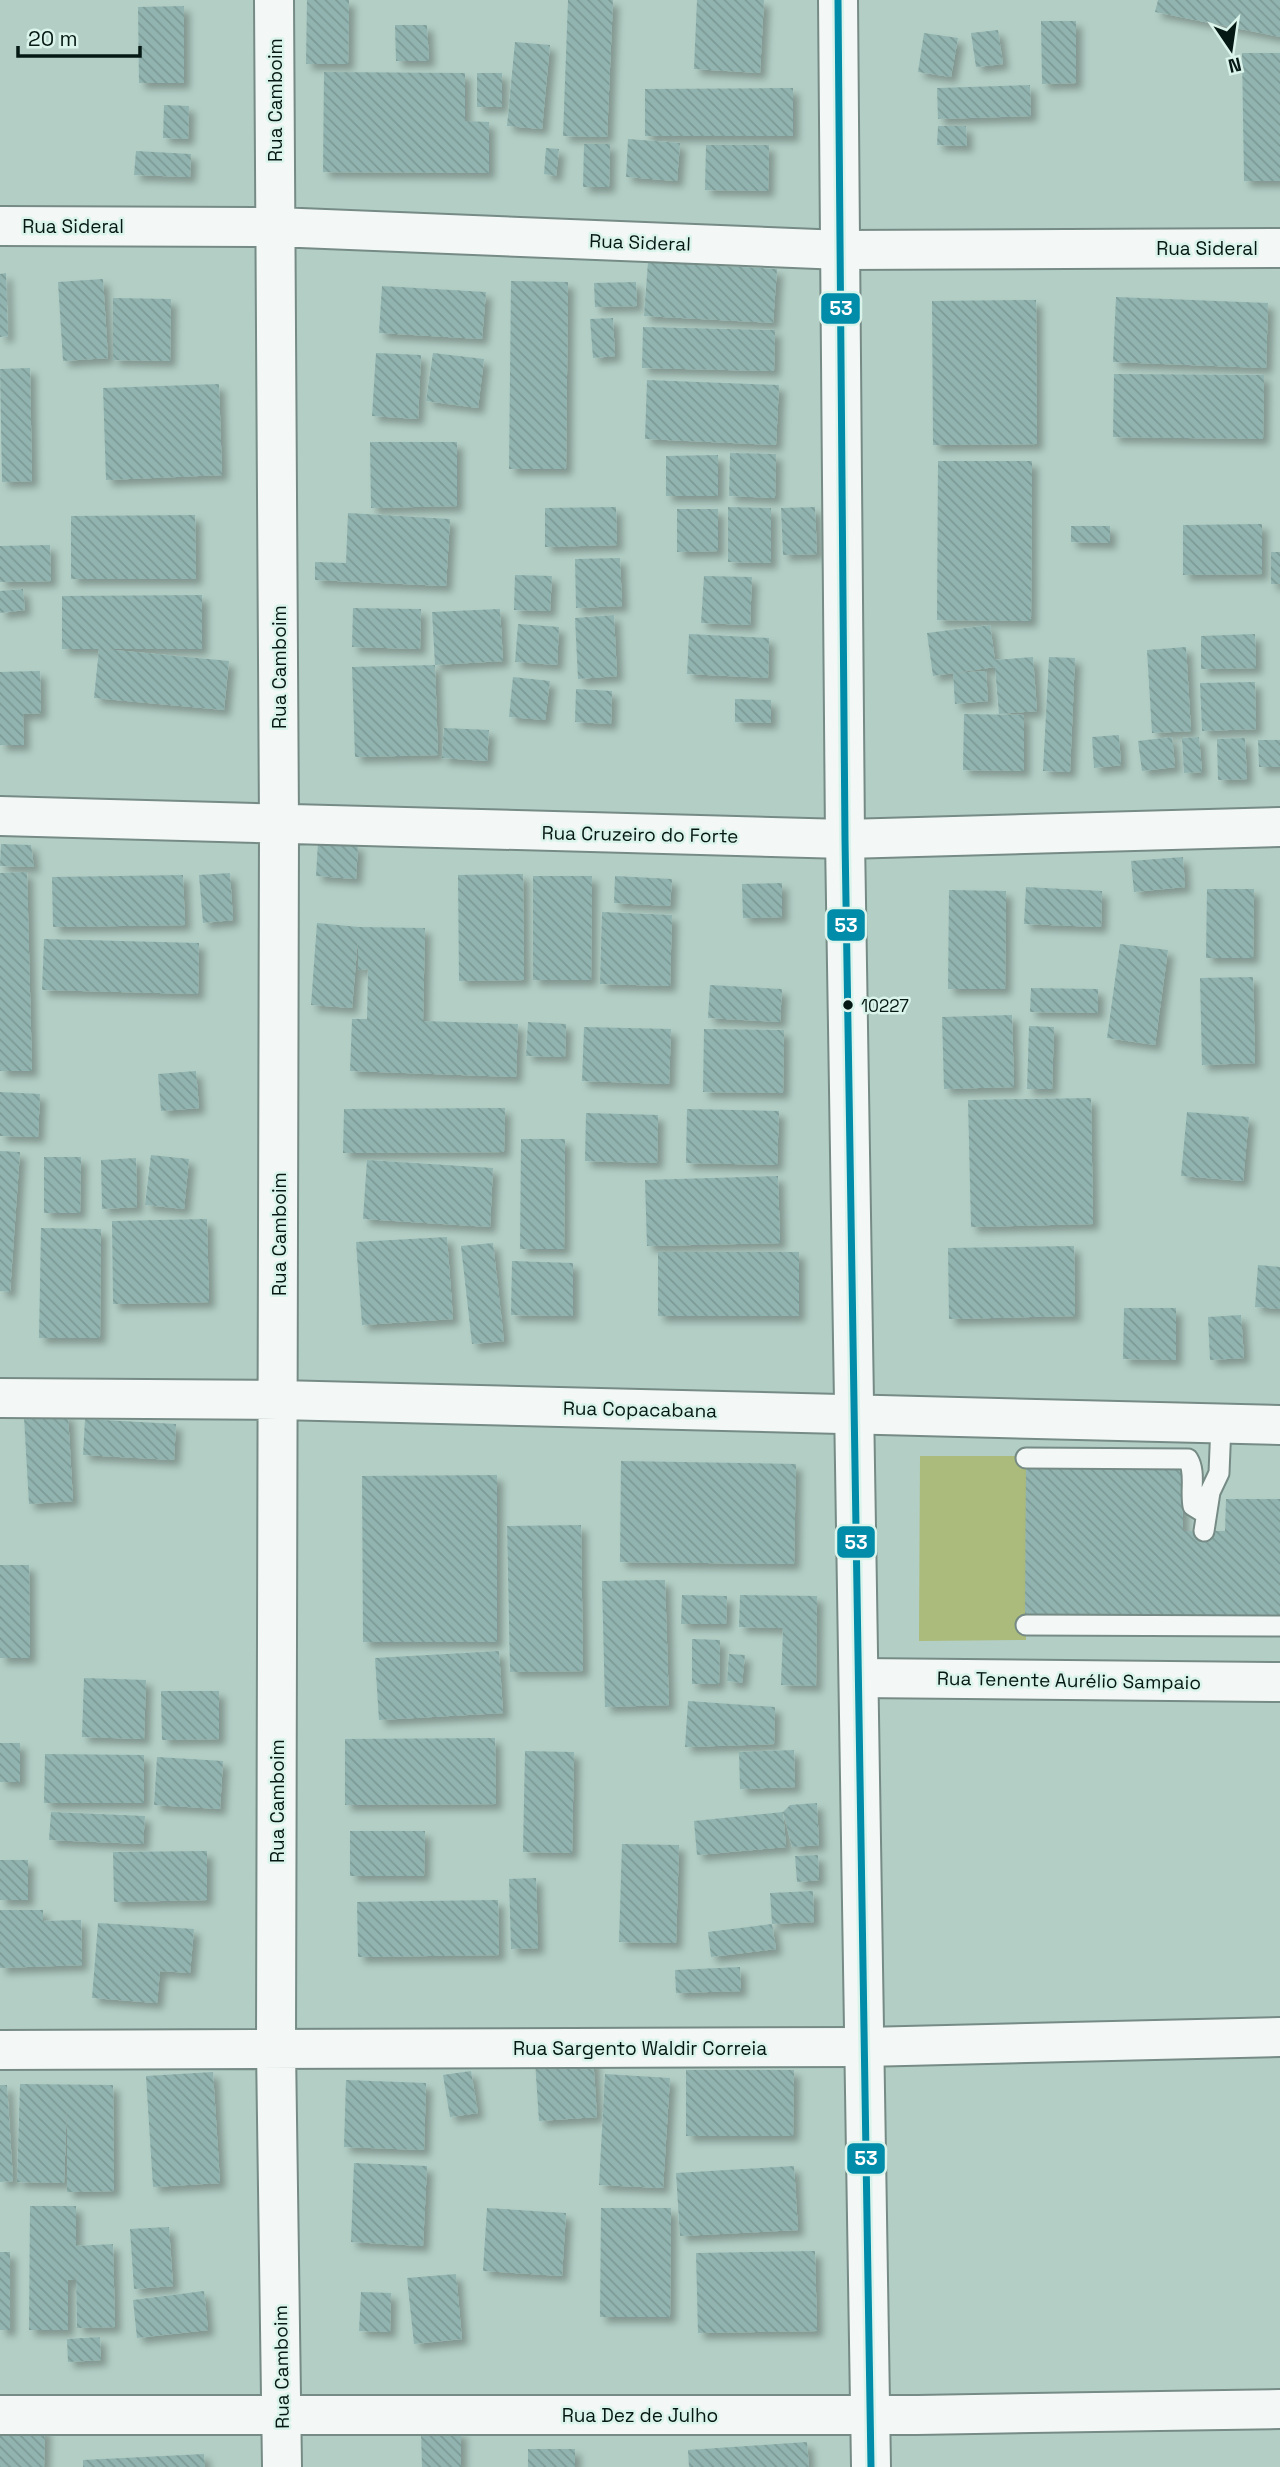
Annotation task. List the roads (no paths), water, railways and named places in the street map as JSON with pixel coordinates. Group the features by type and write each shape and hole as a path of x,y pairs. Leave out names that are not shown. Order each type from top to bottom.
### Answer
{"street":[{"name":"Rua Camboim","path":"274,0 279,825 276,2049 282,2467"},
{"path":"838,0 845,839 872,2467"},
{"name":"Rua Sideral","path":"0,226 276,227 842,250 1280,248"},
{"name":"Rua Cruzeiro do Forte","path":"0,816 845,839 1280,827"},
{"name":"Rua Copacabana","path":"0,1398 279,1400 1280,1425"},
{"name":"Rua Tenente Aurélio Sampaio","path":"859,1678 1280,1682"},
{"name":"Rua Sargento Waldir Correia","path":"0,2050 864,2047 1280,2037"},
{"name":"Rua Dez de Julho","path":"0,2415 871,2415 1280,2409"}],"lane":[{"path":"1026,1458 1188,1458 1193,1467 1193,1506 1205,1522 1210,1493 1219,1473 1222,1424"},
{"path":"1026,1625 1280,1626"}],"place":[{"name":"10227","path":"848,1005"}]}
